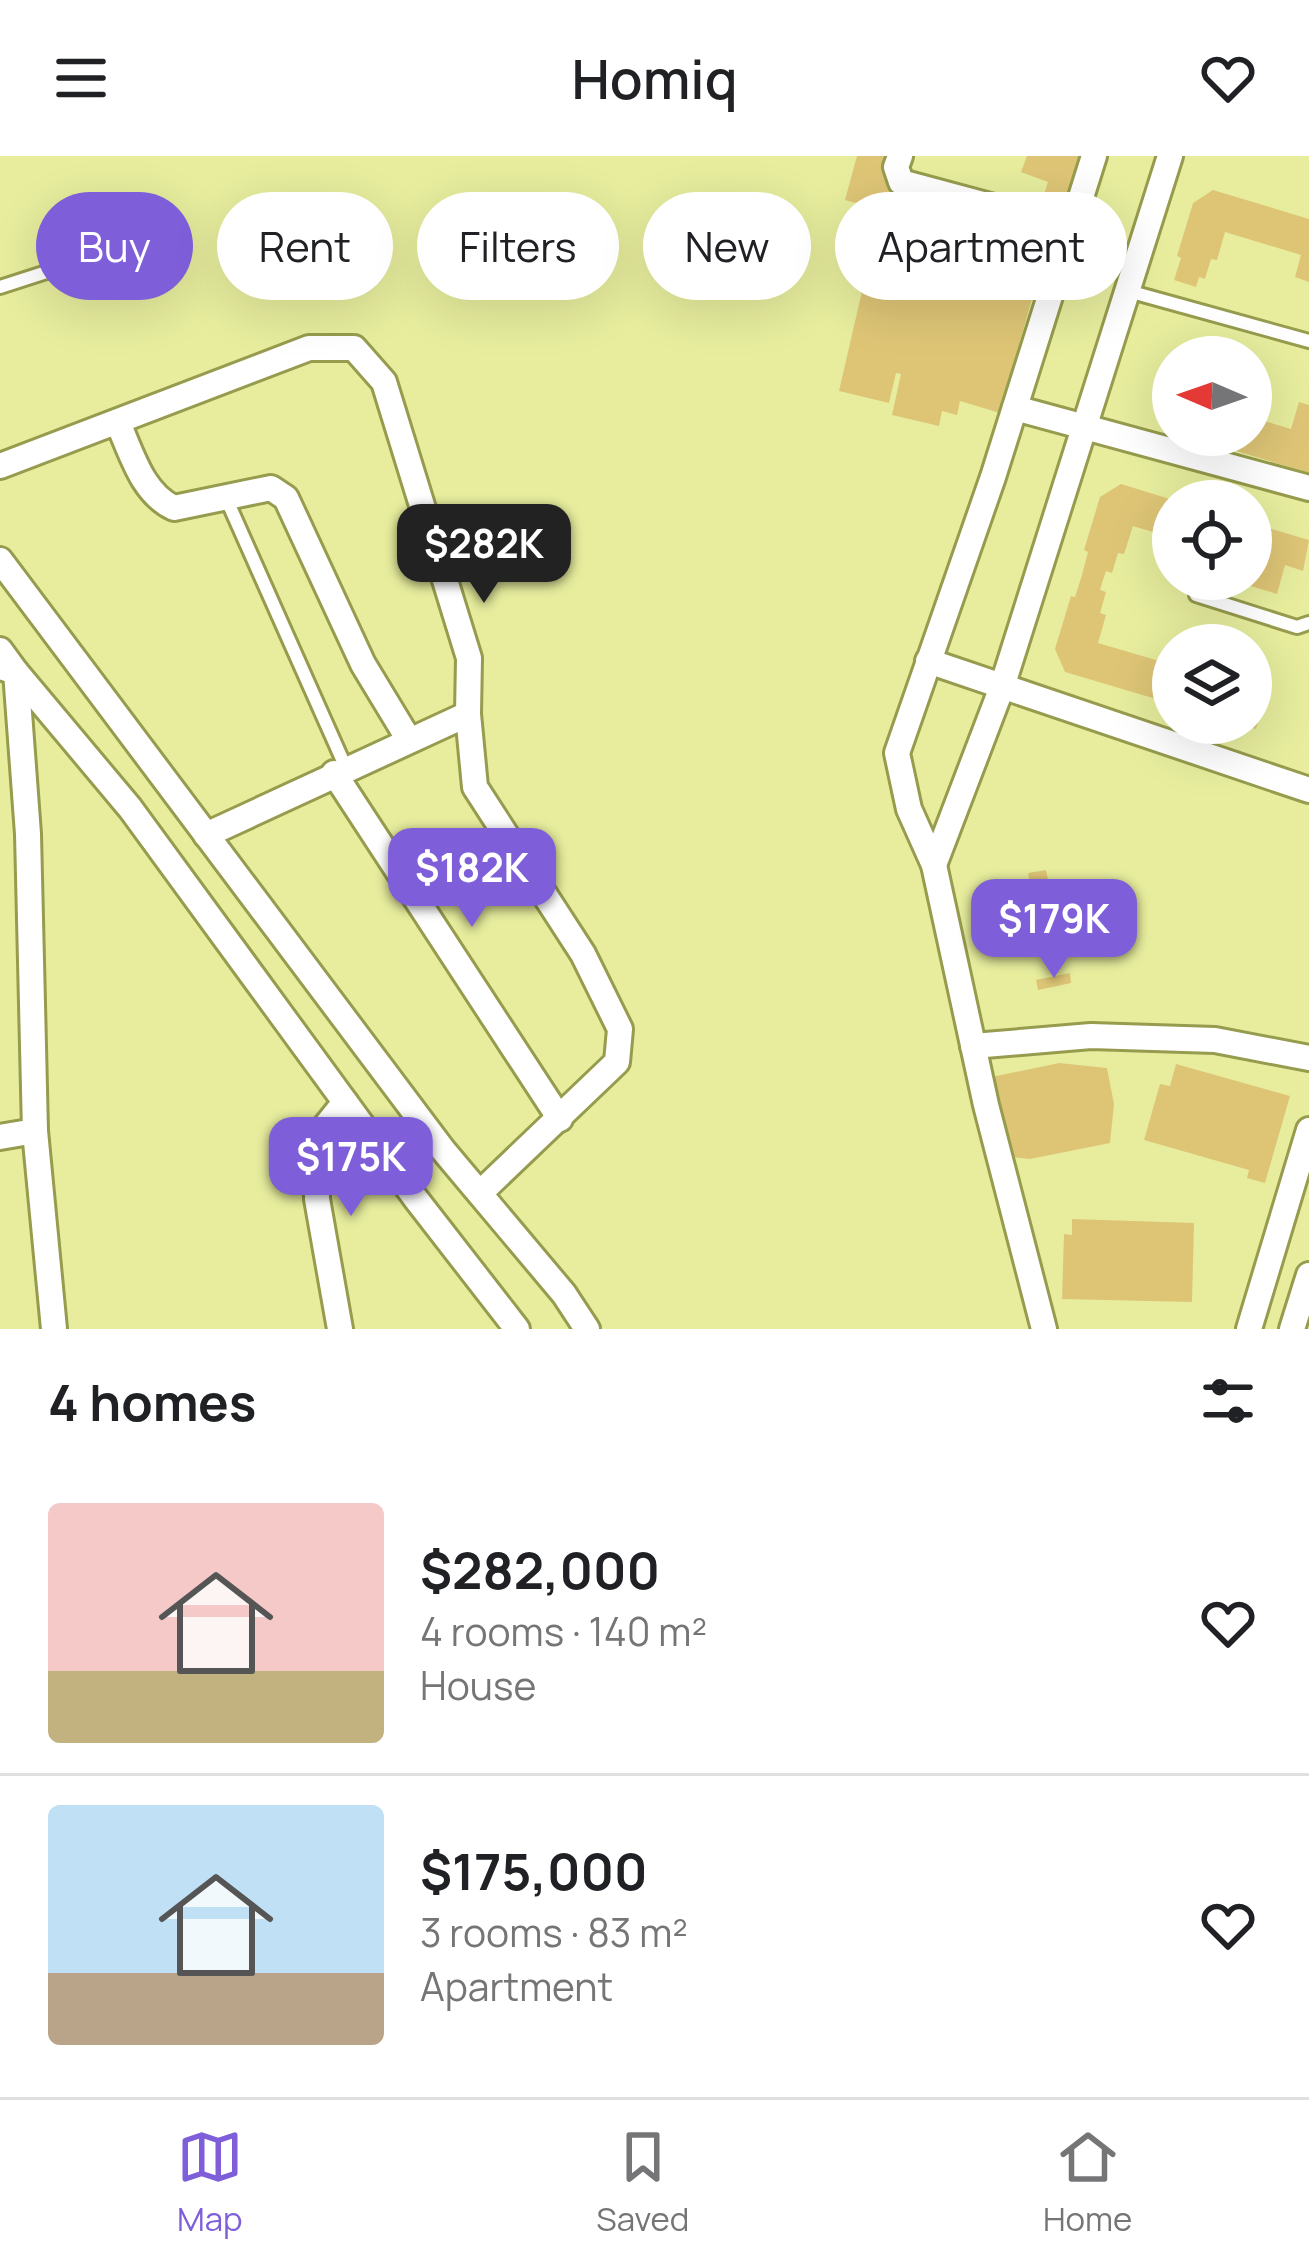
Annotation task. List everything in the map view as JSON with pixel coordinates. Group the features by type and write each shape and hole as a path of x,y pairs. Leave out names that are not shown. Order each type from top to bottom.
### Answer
{"street":[{"path":"900,156 896,167 901,182 938,192"},
{"path":"1083,192 1094,156"},
{"path":"1127,287 1170,156"},
{"path":"1044,1329 973,1046 934,865 909,809 897,753 1049,300"},
{"path":"934,865 1002,687 1123,300"},
{"path":"0,466 309,348 354,348 384,382 469,658 468,714 475,787 583,953 620,1030 617,1062 480,1192"},
{"path":"1015,408 1309,488"},
{"path":"118,423 149,490 174,508 271,488 286,498 363,664 409,740"},
{"path":"0,560 587,1329"},
{"path":"0,650 8,670 28,834 35,1130 54,1329"},
{"path":"928,661 1309,790"},
{"path":"8,670 130,808 517,1329"},
{"path":"206,835 468,714"},
{"path":"340,771 560,1119"},
{"path":"973,1046 1091,1036 1215,1040 1309,1058"},
{"path":"340,1329 317,1199 316,1138 345,1102"},
{"path":"0,1137 35,1130"},
{"path":"1249,1329 1309,1130"},
{"path":"1292,1329 1309,1275"}],"lane":[{"path":"0,287 36,275"},
{"path":"1127,290 1309,341"},
{"path":"226,497 340,771"},
{"path":"1209,600 1297,627 1309,622"}],"building":[{"path":"857,156 897,156 888,188 903,192 847,192"},
{"path":"1027,156 1091,156 1079,192 1045,192 1048,182 1021,172"},
{"path":"1213,190 1309,219 1309,282 1295,277 1301,255 1225,232 1217,260 1211,259 1205,279 1199,277 1196,287 1174,280 1193,203"},
{"path":"860,300 1032,300 1000,413 960,401 957,415 942,411 939,426 892,415 901,374 896,373 889,403 839,391"},
{"path":"1299,402 1309,405 1309,473 1253,456 1272,456 1272,423 1291,429"},
{"path":"1121,484 1152,494 1152,532 1133,526 1124,554 1118,553 1112,573 1106,571 1100,613 1106,615 1098,643 1152,659 1152,698 1065,672 1055,649 1082,575 1088,552 1084,550 1100,497"},
{"path":"1272,529 1309,540 1303,571 1285,565 1277,594 1272,592"},
{"path":"1046,870 1052,900 1034,904 1028,873"},
{"path":"1070,973 1071,983 1038,990 1036,980"},
{"path":"1059,1063 1107,1068 1114,1104 1110,1143 1030,1159 994,1155 977,1080"},
{"path":"1176,1064 1290,1096 1265,1183 1247,1178 1249,1170 1144,1140 1160,1084 1170,1086"},
{"path":"1072,1219 1194,1223 1192,1302 1062,1299 1064,1234 1072,1235"}]}
